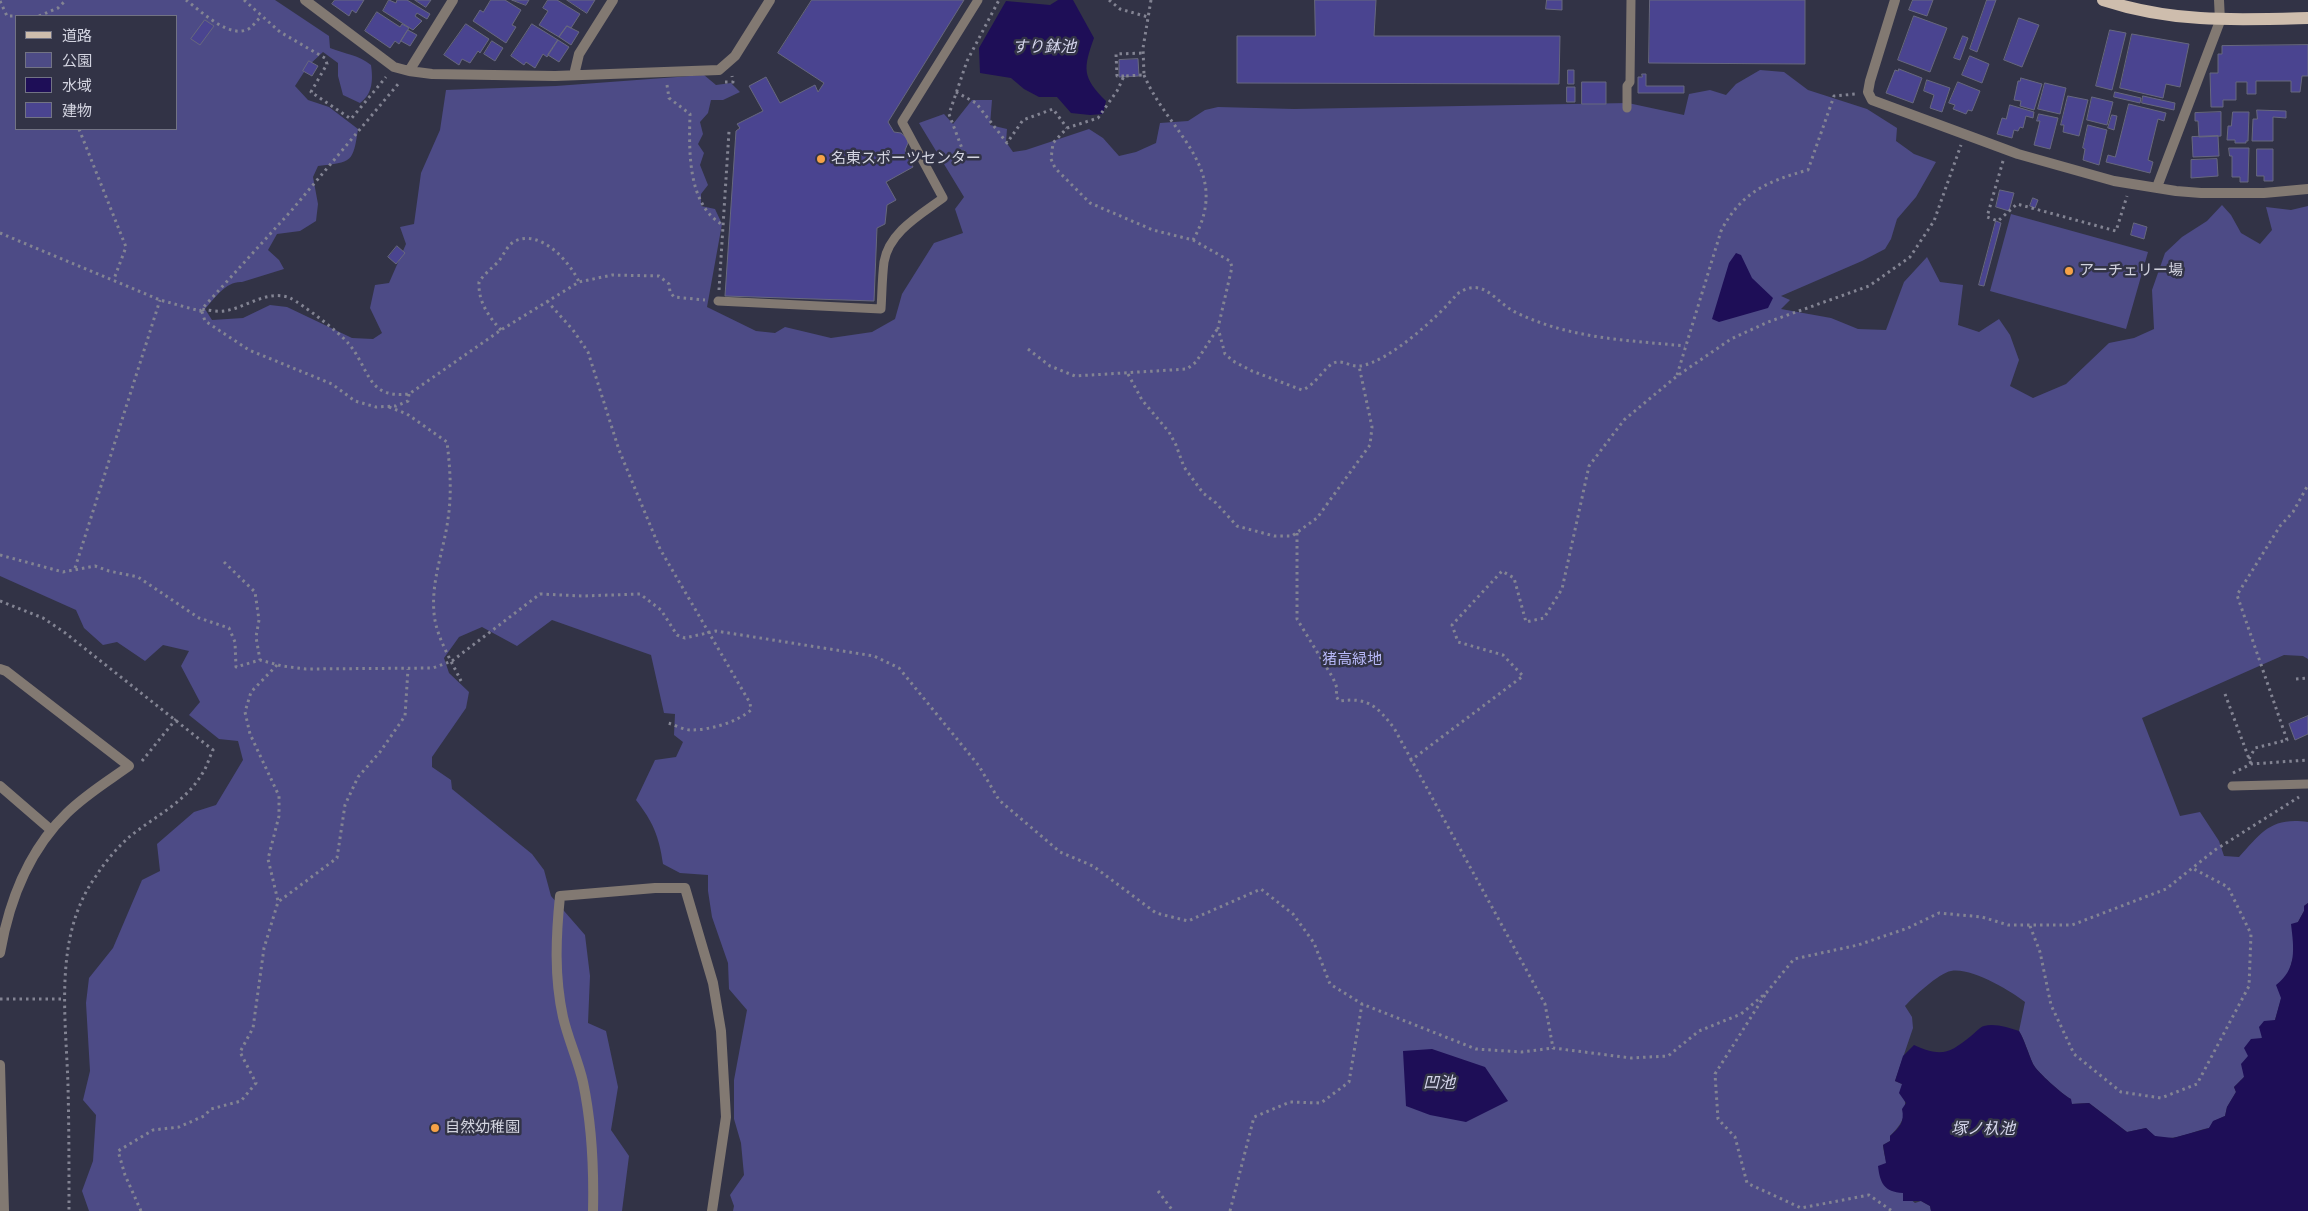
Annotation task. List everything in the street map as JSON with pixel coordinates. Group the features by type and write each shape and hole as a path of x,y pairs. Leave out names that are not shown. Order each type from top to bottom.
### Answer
{"main road":[{"path":"2103,0 2124,7 2168,16 2220,20 2308,18"}],"street":[{"path":"305,0 394,67 432,74 574,74 718,70 735,56 770,0"},
{"path":"409,71 453,0"},
{"path":"574,74 578,54 613,0"},
{"path":"1895,0 1868,92 1872,100 2042,162 2131,183 2176,192 2201,193 2264,193 2308,189"},
{"path":"2157,187 2220,20 2219,0"},
{"path":"0,669 6,671 128,766 83,799 51,830 26,869 10,904 0,953"},
{"path":"0,786 51,830"},
{"path":"593,1211 594,1166 587,1102 563,1017 556,968 555,941 560,896 656,888 685,888 713,983 722,1031 726,1117 712,1211"},
{"path":"0,1065 1,1165 4,1211"}],"lane":[{"path":"718,301 881,309 884,262 889,247 909,223 942,198 902,122 978,0"},
{"path":"1627,108 1627,86 1630,82 1631,0"},
{"path":"2232,786 2308,784"}],"path":[{"path":"41,15 58,8 66,0"},
{"path":"186,0 229,31 242,31 250,28 261,17"},
{"path":"244,0 280,32 325,58 327,64 311,92 351,119 394,67"},
{"path":"966,159 949,114 966,60 999,0"},
{"path":"1109,0 1120,9 1148,17"},
{"path":"1151,0 1143,53 1144,74 1158,100 1198,160 1204,174 1206,201 1204,215 1193,240"},
{"path":"0,1 7,16 15,16"},
{"path":"1143,53 1116,54 1117,76 1144,74"},
{"path":"201,309 291,211 409,71"},
{"path":"666,72 669,98 690,114 689,154 697,190 710,214 723,225"},
{"path":"1028,349 1050,366 1075,376 1186,369 1196,362 1218,328 1232,267 1230,261 1193,240 1153,230 1090,204 1055,168 1051,159 1053,143 1067,128 1098,118 1117,91 1124,76"},
{"path":"956,92 976,103 1007,143 1023,120 1054,109 1067,128"},
{"path":"1677,376 1721,232 1727,221 1739,204 1756,190 1774,180 1808,170 1834,96 1868,92"},
{"path":"79,130 126,247 114,280"},
{"path":"0,233 160,300 201,309 223,311 268,296 281,295 292,299 346,340 374,386 391,395 409,394 500,330 579,282 612,275 659,276 669,284 670,292 674,297 718,301 729,131"},
{"path":"1410,761 1523,676 1503,655 1458,642 1452,625 1502,571 1514,578 1526,622 1544,618 1562,589 1589,466 1624,420 1677,376 1731,339 1768,322 1869,286 1910,258 1934,221 1965,133"},
{"path":"2006,149 1987,217 1998,221 2017,204 2116,231 2131,183"},
{"path":"500,330 485,310 479,290 479,282 498,261 508,246 516,240 527,239 555,249 579,282"},
{"path":"1218,328 1225,354 1232,361 1252,371 1302,390 1311,387 1327,368 1337,362 1359,366 1373,362 1413,337 1458,294 1465,289 1472,288 1484,289 1515,312 1556,329 1582,336 1685,346"},
{"path":"75,568 160,300"},
{"path":"547,301 573,330 588,352 619,450 660,549 750,703 751,710 743,718 729,724 691,730 668,723"},
{"path":"201,309 205,321 249,350 332,384 355,401 376,407 396,406 408,401 409,394"},
{"path":"1128,374 1142,400 1169,432 1192,480 1237,526 1274,536 1292,536 1317,518 1370,445 1372,427 1359,366"},
{"path":"388,406 407,414 448,442 450,479 448,520 436,568 434,614 444,646 461,681"},
{"path":"2249,759 2255,748 2287,740 2237,595 2280,526 2293,512 2308,485"},
{"path":"1297,533 1297,619 1332,678 1337,688 1336,696 1339,701 1353,699 1374,706 1394,728 1410,761 1454,836 1545,1004 1553,1048"},
{"path":"0,554 63,572 75,568 95,566 109,572 138,577 199,618 229,628 235,642 236,667 260,660 277,665 306,669 433,668 452,661 540,594 582,596 640,594 662,610 677,635 685,638 716,631 874,656 899,668 979,766 999,800 1060,852 1093,866 1156,913 1188,921 1260,889 1293,914 1314,943 1330,984 1362,1004 1476,1049 1522,1052 1553,1048 1631,1058 1668,1056 1699,1031 1741,1014 1767,992"},
{"path":"224,562 255,592 260,620 256,637 260,660"},
{"path":"0,601 21,608 50,622 176,719 213,750 202,775 186,793 170,809 128,838 94,877 82,899 74,920 69,947 64,999 69,1211"},
{"path":"141,1211 124,1176 118,1151 154,1130 179,1126 204,1116 211,1110 241,1101 256,1083 240,1052 253,1028 264,948 278,902 268,858 279,816 279,796 250,734 245,712 251,692 277,665"},
{"path":"278,902 337,858 344,804 358,777 380,752 405,716 408,669"},
{"path":"2296,679 2308,678"},
{"path":"2225,694 2251,764"},
{"path":"128,766 141,762 176,719"},
{"path":"2231,774 2251,764 2308,760"},
{"path":"1892,1211 1869,1195 1801,1208 1746,1183 1735,1137 1718,1119 1715,1074 1767,992 1794,959 1858,945 1908,928 1939,913 1982,917 2008,926 2072,925 2166,889 2216,850 2300,797"},
{"path":"2030,925 2040,952 2051,1005 2074,1054 2121,1092 2161,1098 2197,1084 2249,986 2251,934 2228,887 2192,868"},
{"path":"0,999 64,999"},
{"path":"1230,1211 1254,1117 1290,1102 1321,1103 1349,1082 1362,1004"},
{"path":"1158,1191 1173,1211"}],"green space":[{"name":"猪高緑地","path":"0,0 275,0 329,36 330,48 357,57 371,65 370,91 360,103 343,95 338,76 338,63 323,52 308,66 295,86 308,100 329,107 358,129 352,155 344,162 318,166 313,177 318,204 316,221 300,231 277,234 268,250 279,260 284,269 231,284 221,291 205,309 212,320 243,318 270,305 287,307 352,338 373,339 382,333 370,308 375,285 389,283 406,244 400,227 414,224 421,173 440,130 446,90 556,86 704,75 716,85 731,83 740,92 723,100 711,100 708,113 700,122 703,134 698,144 704,153 700,165 708,185 701,194 701,206 715,209 722,224 707,307 756,331 775,333 785,327 831,338 872,332 895,319 902,294 934,243 963,233 955,209 964,197 919,123 944,114 953,124 972,100 992,100 990,125 1007,129 1006,142 1013,152 1026,150 1089,129 1103,138 1119,156 1136,152 1156,143 1160,123 1188,121 1205,110 1218,107 1294,109 1628,103 1684,115 1689,94 1710,90 1726,95 1736,84 1760,70 1784,72 1808,90 1867,109 1897,128 1896,141 1914,154 1936,162 1916,197 1897,219 1891,239 1885,249 1781,296 1790,300 1781,309 1831,318 1858,329 1886,330 1904,282 1927,257 1940,282 1963,285 1958,325 1979,332 1999,319 2010,335 2019,360 2010,386 2033,398 2066,384 2109,343 2134,338 2154,329 2152,290 2165,253 2182,237 2207,221 2222,205 2231,215 2241,233 2260,244 2272,230 2266,207 2291,210 2308,206 2308,659 2303,656 2284,655 2142,718 2180,816 2200,812 2219,841 2224,856 2239,857 2254,840 2276,824 2295,821 2308,822 2308,903 2304,906 2304,911 2298,922 2293,942 2294,954 2275,1020 2248,1056 2244,1077 2234,1087 2236,1092 2227,1107 2225,1116 2214,1121 2209,1128 2175,1137 2161,1138 2146,1128 2127,1132 2089,1103 2071,1104 2071,1099 2040,1073 2033,1064 2019,1031 2025,1002 2001,986 1980,976 1951,971 1940,976 1920,991 1905,1006 1912,1017 1913,1028 1895,1081 1902,1084 1905,1112 1900,1124 1890,1136 1890,1141 1883,1145 1886,1161 1897,1184 1915,1203 1921,1201 1930,1206 1931,1211 733,1211 734,1206 730,1195 744,1175 741,1143 734,1119 734,1080 747,1010 729,989 728,963 712,917 708,891 708,875 680,873 663,864 654,830 647,815 636,800 655,760 676,757 683,742 674,735 675,714 664,713 651,655 552,620 517,646 482,627 459,637 444,658 449,673 469,692 466,708 432,757 432,767 451,780 452,789 532,854 544,870 551,896 585,935 590,976 588,1023 606,1031 618,1087 611,1130 629,1156 622,1211 89,1211 82,1191 93,1161 96,1115 83,1100 90,1071 86,1003 89,978 113,948 142,880 160,871 157,844 194,812 216,805 243,760 238,741 219,739 189,715 200,702 181,666 189,651 163,645 145,661 117,642 103,645 84,628 76,610 0,576"},
{"name":"アーチェリー場","path":"2011,214 2148,252 2126,329 1990,291"}],"water":[{"name":"すり鉢池","path":"1058,0 1073,0 1094,38 1088,58 1087,72 1092,85 1106,101 1103,114 1071,113 1057,97 1039,97 1024,89 1011,78 980,73 979,48 1006,1 1050,5"},
{"path":"1736,253 1741,255 1752,278 1773,298 1768,308 1719,322 1712,319 1729,263"},
{"name":"塚ノ杁池","path":"2308,903 2308,1211 1931,1211 1930,1206 1921,1201 1903,1201 1903,1193 1891,1191 1884,1186 1878,1166 1886,1163 1883,1145 1890,1141 1890,1136 1900,1124 1903,1118 1902,1109 1906,1103 1899,1093 1902,1084 1895,1081 1903,1056 1914,1045 1938,1052 1950,1050 1988,1025 2002,1026 2019,1031 2033,1064 2050,1083 2071,1099 2072,1104 2089,1103 2127,1132 2146,1128 2155,1136 2173,1138 2209,1128 2213,1121 2225,1116 2227,1107 2236,1092 2234,1087 2244,1077 2241,1064 2248,1056 2244,1048 2251,1039 2262,1038 2259,1027 2264,1021 2275,1020 2281,998 2276,985 2283,979 2291,965 2293,942 2291,924 2298,922 2304,911 2304,906"},
{"name":"凹池","path":"1432,1049 1485,1067 1508,1101 1466,1122 1430,1115 1406,1106 1403,1051"}],"building":[{"path":"335,0 364,0 356,13 352,10 349,16 332,4"},
{"path":"389,0 396,3 397,0 407,0 430,14 427,19 417,13 415,16 422,21 413,30 383,11"},
{"path":"415,0 431,0 426,7"},
{"path":"491,0 505,0 521,10 512,25 516,27 506,43 473,21 480,10 483,12"},
{"path":"512,0 529,0 526,5"},
{"path":"548,0 557,0 580,14 571,28 567,26 559,37 539,25 548,11 543,8"},
{"path":"567,0 595,0 587,13"},
{"name":"名東スポーツセンター","path":"812,0 964,0 888,122 894,132 901,133 907,138 908,143 905,150 913,167 886,182 896,200 887,205 885,224 877,228 874,301 725,296 736,131 740,128 737,124 763,111 749,86 766,77 780,103 815,85 818,92 824,83 778,53"},
{"path":"1315,0 1376,0 1374,36 1560,36 1559,84 1237,83 1237,36 1315,36"},
{"path":"1547,0 1562,0 1562,10 1546,9"},
{"path":"1650,0 1805,0 1805,64 1649,63"},
{"path":"1913,0 1933,0 1927,16 1909,10"},
{"path":"1987,0 1996,0 1977,52 1970,49"},
{"path":"377,12 400,27 402,24 409,28 399,44 395,41 390,48 365,31"},
{"path":"1914,16 1947,28 1930,72 1898,60"},
{"path":"2019,18 2039,25 2022,67 2004,60"},
{"path":"205,20 214,26 200,45 191,39"},
{"path":"466,24 489,39 480,53 478,51 470,63 462,59 459,65 444,55"},
{"path":"532,24 558,40 547,57 543,54 535,68 526,62 524,65 511,56"},
{"path":"567,26 579,32 571,45 559,37"},
{"path":"408,30 417,35 410,46 401,41"},
{"path":"2110,30 2126,33 2112,90 2096,86"},
{"path":"2132,34 2189,44 2180,87 2166,84 2163,98 2120,88"},
{"path":"1963,36 1968,38 1960,60 1954,58"},
{"path":"558,40 569,47 559,62 548,55"},
{"path":"492,41 503,48 495,61 484,54"},
{"path":"2308,45 2308,76 2302,76 2300,92 2291,92 2291,81 2256,81 2256,94 2247,94 2247,82 2236,82 2236,100 2223,100 2223,107 2211,107 2210,73 2218,73 2218,54 2222,54 2222,46"},
{"path":"1970,56 1989,64 1982,83 1962,75"},
{"path":"1138,59 1139,76 1119,77 1119,60"},
{"path":"309,61 318,66 312,76 303,71"},
{"path":"1899,69 1922,78 1913,103 1886,93 1895,70 1898,71"},
{"path":"1568,70 1574,70 1574,84 1568,84"},
{"path":"1642,74 1646,74 1646,86 1684,86 1684,93 1638,93 1638,77 1642,77"},
{"path":"2021,78 2042,84 2034,110 2020,106 2021,101 2014,100 2018,81"},
{"path":"1927,80 1950,88 1942,112 1930,108 1934,95 1924,91"},
{"path":"1582,82 1606,82 1606,104 1582,104"},
{"path":"1958,82 1980,91 1972,111 1968,110 1966,114 1953,109 1955,105 1949,103"},
{"path":"2045,83 2066,88 2060,114 2038,109"},
{"path":"1567,87 1575,87 1575,102 1567,102"},
{"path":"2115,92 2141,98 2140,103 2114,97"},
{"path":"2068,96 2088,100 2079,136 2063,132 2064,125 2061,125"},
{"path":"2143,96 2175,103 2174,110 2142,103"},
{"path":"2092,97 2113,102 2107,125 2087,120"},
{"path":"2129,104 2166,113 2164,121 2158,119 2148,160 2153,162 2150,173 2106,162 2108,155 2115,157"},
{"path":"2010,105 2034,112 2033,118 2026,116 2023,128 2020,127 2018,131 2014,130 2012,138 1997,134 2002,118 2006,119"},
{"path":"2257,110 2286,111 2286,118 2273,117 2273,141 2252,141 2253,119 2257,119"},
{"path":"2221,112 2221,136 2199,137 2198,121 2195,121 2195,113"},
{"path":"2233,112 2249,112 2248,141 2246,143 2235,143 2235,140 2227,140 2228,126 2231,126"},
{"path":"2039,114 2058,118 2050,149 2034,145 2040,121 2037,121"},
{"path":"2112,115 2117,116 2114,130 2108,128"},
{"path":"2088,125 2107,130 2099,165 2083,160 2085,149 2083,148"},
{"path":"2218,136 2219,156 2193,157 2192,137"},
{"path":"2229,148 2249,148 2248,182 2240,182 2240,177 2232,177 2232,156 2230,156"},
{"path":"2257,149 2273,149 2273,181 2264,181 2264,176 2257,176"},
{"path":"2217,159 2218,176 2191,178 2191,160"},
{"path":"2000,190 2014,193 2009,211 1996,207"},
{"path":"2033,198 2038,200 2035,208 2030,206"},
{"path":"1996,221 2001,223 1984,286 1979,285"},
{"path":"2134,223 2147,227 2144,239 2131,235"},
{"path":"397,246 405,253 396,264 388,257"},
{"path":"2308,716 2308,734 2295,740 2289,724"}],"place":[{"name":"名東スポーツセンター","path":"821,159"},
{"name":"アーチェリー場","path":"2069,271"},
{"name":"自然幼稚園","path":"435,1128"}]}
